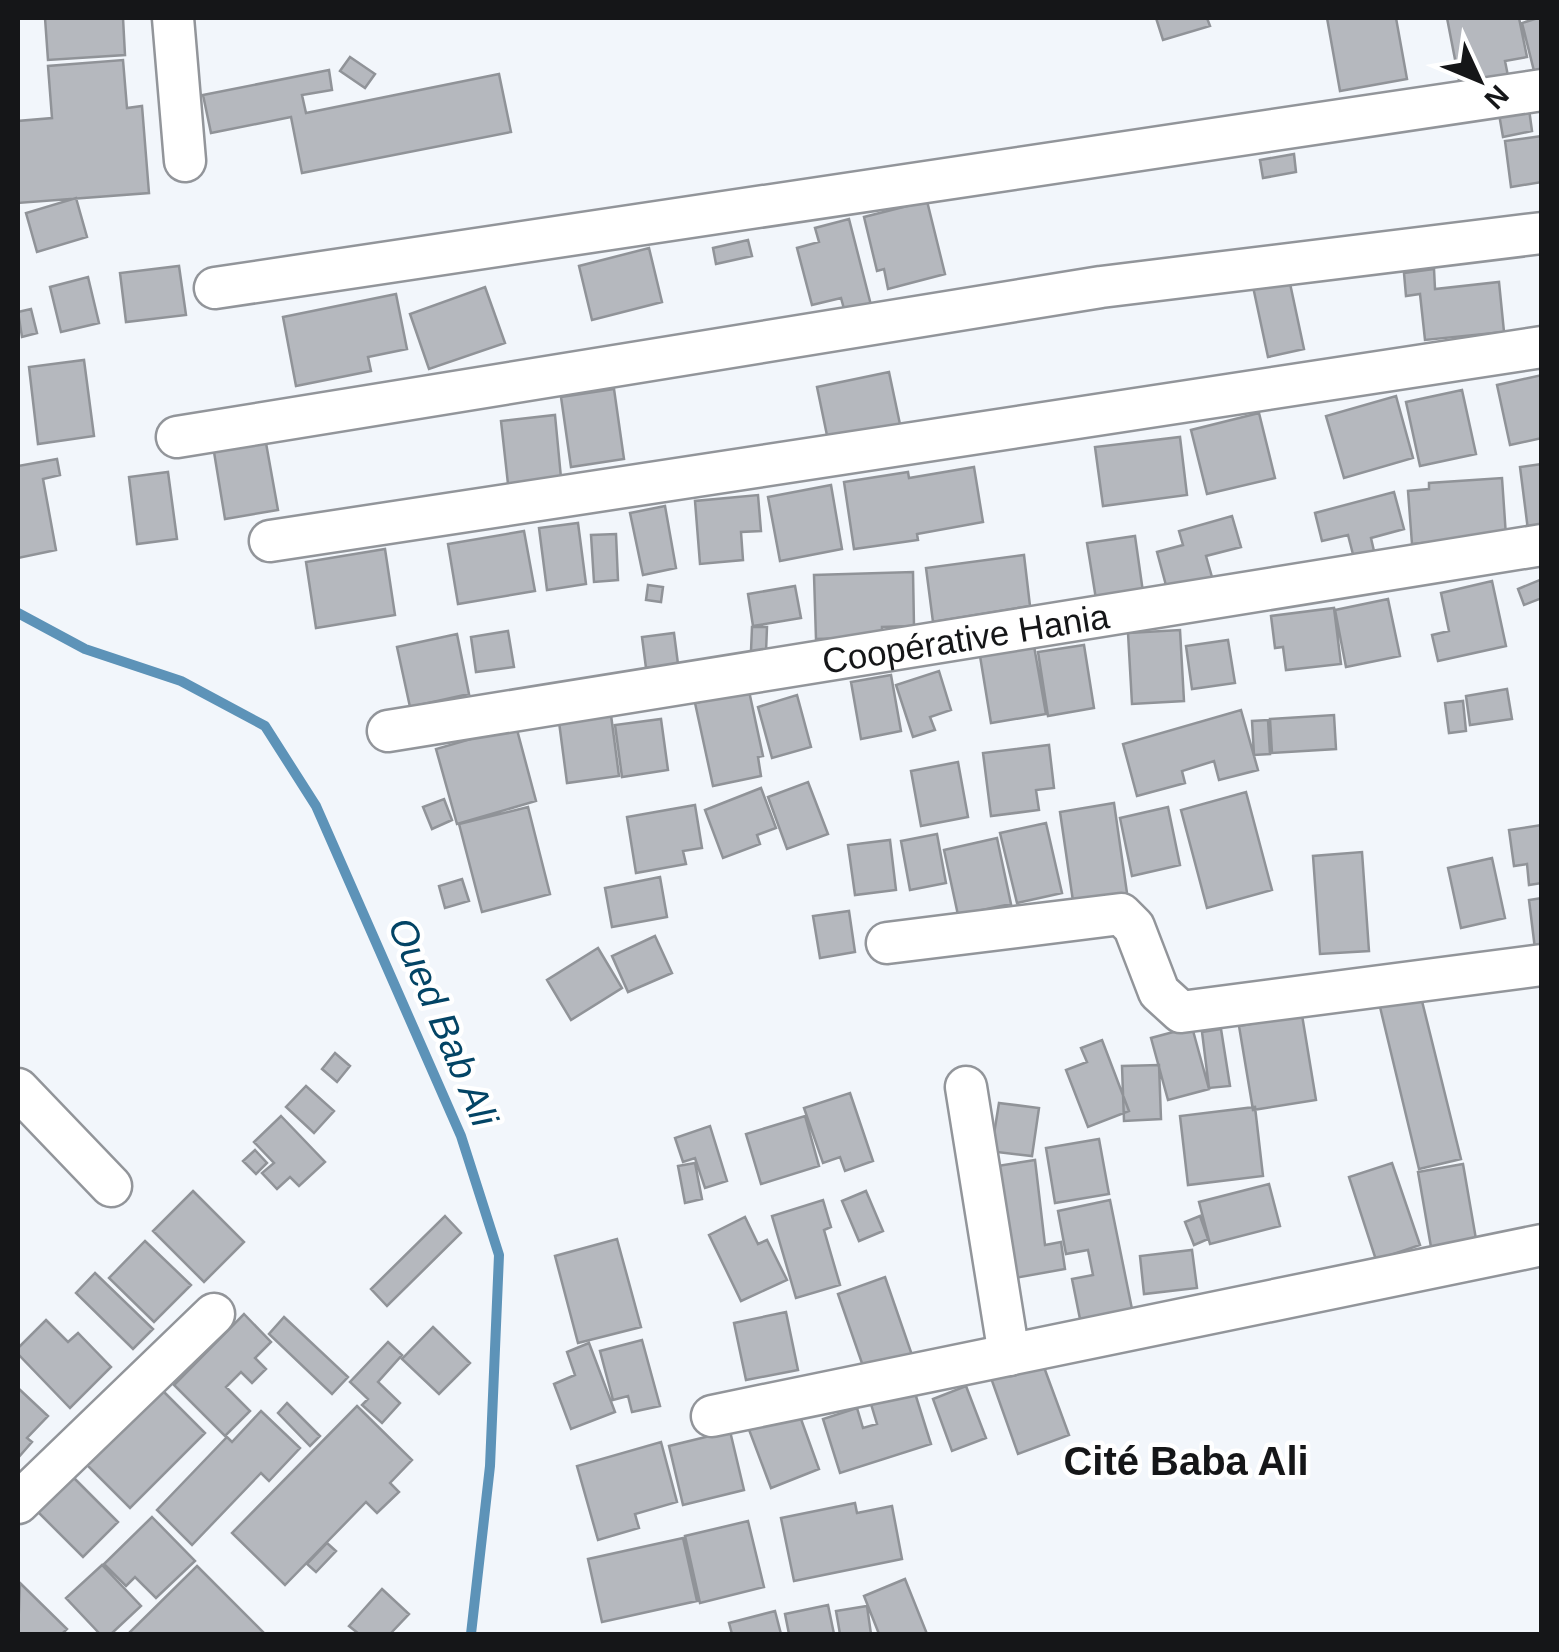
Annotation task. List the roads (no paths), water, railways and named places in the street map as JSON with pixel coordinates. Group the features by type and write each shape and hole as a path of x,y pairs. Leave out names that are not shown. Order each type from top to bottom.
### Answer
{"street":[{"path":"173,18 185,161"},
{"path":"215,288 1542,90"},
{"path":"177,438 1101,287 1542,234"},
{"path":"270,541 1542,347"},
{"name":"Coopérative Hania","path":"388,731 1542,544"},
{"path":"888,943 1121,914 1134,927 1159,992 1180,1012 1542,964"},
{"path":"966,1087 1009,1355"},
{"path":"18,1090 112,1186"},
{"path":"712,1416 1542,1245"},
{"path":"18,1503 214,1314"}],"waterway":[{"name":"Oued Bab Ali","path":"18,613 85,649 181,681 265,726 316,806 461,1136 499,1255 490,1466 471,1634"}],"district":[{"name":"Cité Baba Ali","path":"1186,1461"}]}
